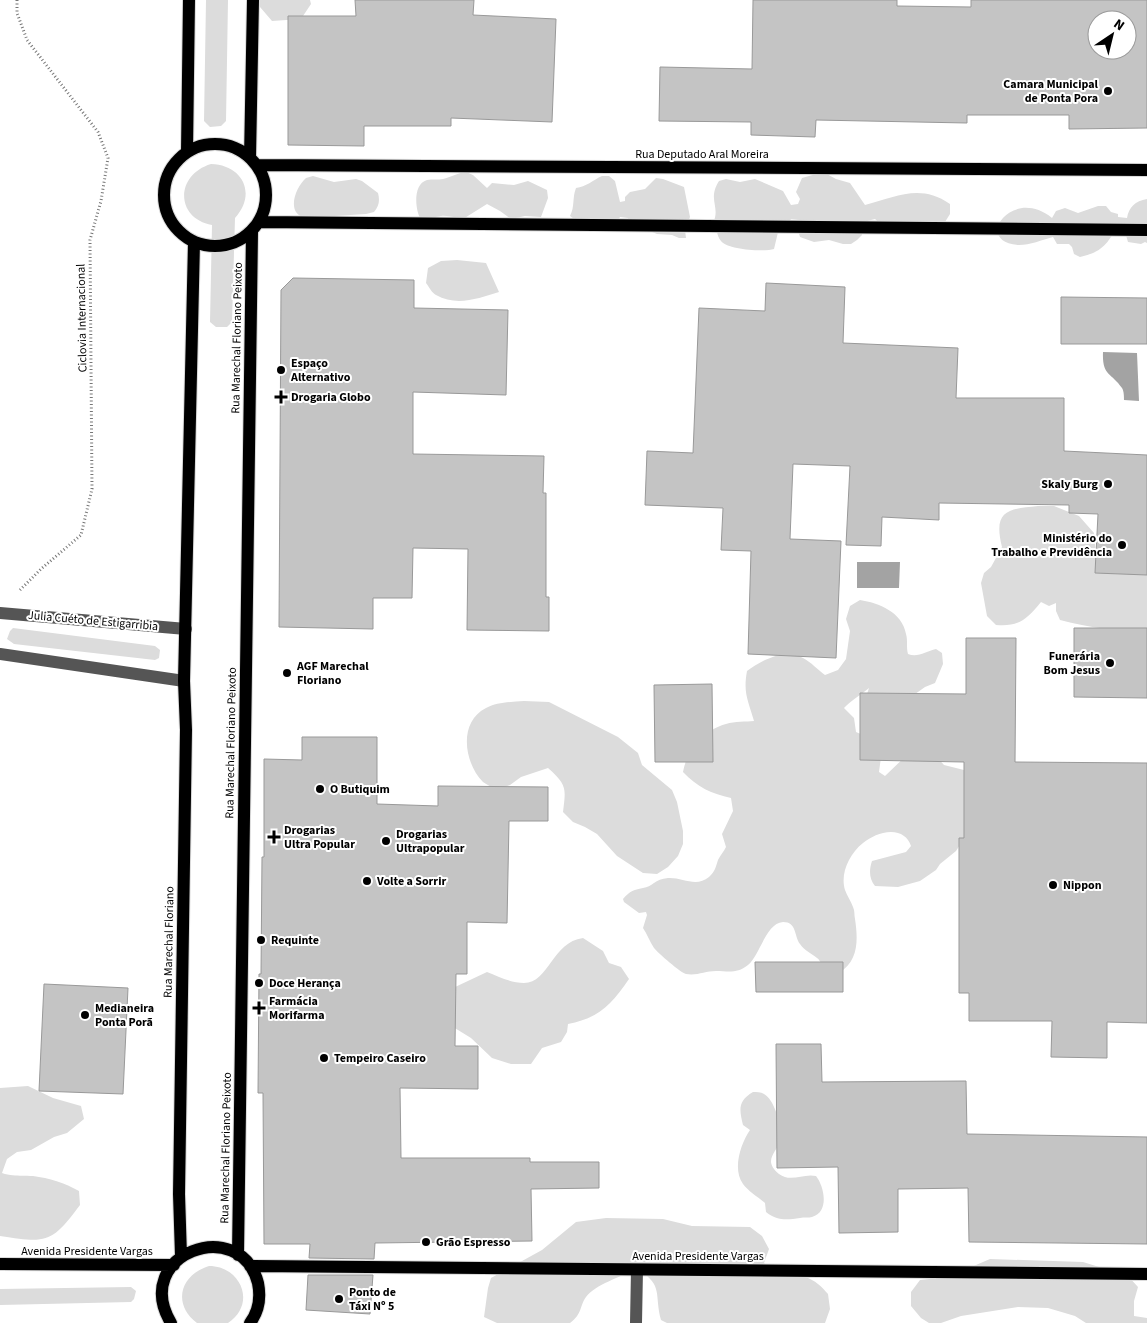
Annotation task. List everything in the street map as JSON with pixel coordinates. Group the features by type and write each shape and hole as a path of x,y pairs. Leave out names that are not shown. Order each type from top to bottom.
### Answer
{"main road":[{"path":"187,152 189,0"},
{"path":"252,0 253,161"},
{"path":"214,144 240,150 253,161 264,179 266,192 266,203 255,227 239,241 224,246 208,246 194,242 183,235 173,224 166,208 164,193 166,180 171,169 187,152 198,147 214,144"},
{"name":"Rua Deputado Aral Moreira","path":"253,161 1147,170"},
{"path":"255,227 1147,230"},
{"name":"Rua Marechal Floriano Peixoto","path":"238,1255 255,227"},
{"path":"186,629 194,242"},
{"name":"Rua Marechal Floriano","path":"178,1260 186,629"},
{"path":"171,1323 164,1311 162,1295 165,1279 178,1260 201,1247 223,1248 238,1255 250,1266 257,1282 259,1299 255,1316 250,1323"},
{"name":"Avenida Presidente Vargas","path":"0,1264 178,1260"},
{"name":"Avenida Presidente Vargas","path":"250,1266 1147,1274"}],"street":[{"name":"Julia Cuéto de Estigarribia","path":"4,613 186,629"},
{"path":"0,654 184,681"},
{"path":"636,1323 637,1270"}],"path":[{"name":"Ciclovia Internacional","path":"4,613 18,593 41,569 81,535 92,490 90,240 101,201 108,158 98,132 28,40 17,13 17,0"}],"shaded area":[{"path":"206,0 228,0 226,121 221,126 210,127 204,121"},
{"path":"254,0 310,0 311,4 301,19 272,21"},
{"path":"211,164 231,169 243,182 246,191 242,209 235,218 232,322 227,327 216,327 210,322 212,225 200,221 191,214 186,206 184,196 186,186 191,177 199,169"},
{"path":"466,172 473,175 487,188 492,183 514,185 528,181 547,190 548,198 541,217 525,216 511,219 487,204 463,219 449,216 420,218 416,197 422,182 443,179"},
{"path":"823,172 836,179 850,183 865,205 908,194 928,194 950,204 950,214 945,222 929,233 920,235 885,228 875,219 863,222 862,235 851,244 829,240 814,242 800,237 797,227 799,220 791,219 787,226 779,228 774,249 755,250 738,248 725,244 719,239 713,223 716,212 714,193 719,181 726,179 740,182 755,179 783,191 791,205 798,204 800,199 796,192 802,178"},
{"path":"313,176 334,182 356,179 362,181 378,193 379,201 377,208 374,212 366,214 303,218 294,208 294,199 303,181"},
{"path":"602,176 609,176 615,181 620,202 625,201 625,197 630,192 645,189 656,178 684,187 690,217 685,230 686,238 657,234 628,222 628,218 620,217 616,223 588,229 570,216 576,188"},
{"path":"1147,199 1147,243 1128,242 1125,232 1115,230 1101,248 1080,257 1074,254 1069,244 1057,244 1053,237 1019,245 1005,242 999,235 998,227 1002,218 1011,212 1023,208 1037,210 1052,218 1056,211 1065,208 1078,213 1098,206 1106,206 1111,212 1118,214 1118,217 1127,218 1133,205"},
{"path":"457,260 486,263 499,292 476,299 460,301 444,299 435,294 426,283 428,268 441,261"},
{"path":"1103,352 1137,353 1139,401 1124,400 1122,388 1104,366"},
{"path":"1038,506 1054,506 1079,516 1094,533 1096,558 1147,560 1147,631 1103,628 1060,620 1056,611 1056,603 1049,606 1041,602 1022,621 1011,625 996,625 987,616 981,583 984,573 991,567 1002,547 999,526 1001,519 1011,511"},
{"path":"857,562 900,562 899,588 857,588"},
{"path":"860,600 875,603 895,614 904,626 908,654 919,655 936,649 942,653 943,664 935,683 925,687 908,699 867,694 869,688 844,708 854,718 856,732 863,735 881,757 879,772 885,776 910,752 934,754 944,765 964,770 967,834 956,851 940,864 936,870 920,881 898,887 875,886 870,874 870,868 872,861 906,852 911,846 906,838 895,832 883,833 869,839 858,848 850,858 844,877 845,890 854,910 857,934 856,949 846,968 839,973 822,964 818,958 804,948 798,941 791,924 783,922 772,928 752,960 744,968 732,971 683,973 656,951 643,928 647,915 646,912 639,913 624,902 623,899 632,891 668,878 694,882 704,880 713,873 726,847 722,834 733,811 731,798 705,789 683,772 688,756 704,736 718,727 733,722 754,721 747,696 746,679 747,671 760,663 767,659 789,654 806,660 825,675 838,670 846,659 850,631 846,619 850,606"},
{"path":"13,628 155,646 160,650 159,658 155,660 14,644 7,639"},
{"path":"524,701 549,702 618,737 638,753 642,765 672,790 677,802 683,831 683,844 678,856 668,867 657,874 643,873 617,856 597,834 573,822 563,812 564,787 548,768 521,777 510,785 496,790 483,782 477,774 468,754 467,743 471,723 477,714 490,706"},
{"path":"583,938 603,951 609,963 621,967 629,979 603,1009 588,1018 568,1024 567,1032 561,1042 542,1048 531,1064 511,1064 492,1058 471,1038 445,1022 453,988 487,972 515,982 524,983 532,981 539,977 564,947 573,941"},
{"path":"28,1086 53,1098 81,1106 84,1119 67,1133 54,1137 31,1150 17,1152 7,1159 2,1173 45,1178 63,1183 79,1191 80,1205 70,1218 54,1234 38,1240 0,1236 0,1088"},
{"path":"753,1092 764,1094 768,1097 779,1121 780,1140 771,1161 774,1169 779,1174 788,1178 816,1176 824,1198 818,1214 811,1217 791,1219 774,1217 766,1212 765,1203 743,1184 738,1171 739,1156 750,1130 743,1125 741,1106 748,1095"},
{"path":"606,1218 663,1219 692,1226 750,1227 762,1236 769,1249 764,1263 779,1273 809,1278 828,1294 830,1309 825,1323 667,1323 661,1320 655,1285 637,1269 590,1292 579,1313 570,1323 497,1323 484,1317 491,1278 542,1250 576,1222"},
{"path":"990,1259 1083,1262 1128,1276 1138,1287 1134,1301 1134,1316 1147,1318 1147,1323 1086,1323 1075,1316 1048,1308 1018,1307 961,1316 941,1323 929,1323 921,1318 911,1306 911,1292 920,1280 948,1277"},
{"path":"209,1266 230,1272 237,1279 241,1287 242,1306 237,1315 228,1323 197,1323 184,1307 182,1299 186,1283 199,1270"},
{"path":"131,1287 136,1291 131,1302 0,1305 0,1289"}],"building":[{"path":"355,0 474,0 473,15 556,19 552,122 451,118 451,126 364,126 364,146 288,145 288,16 356,16"},
{"path":"753,0 897,0 897,6 971,7 971,0 1147,0 1147,128 1069,129 1069,115 967,115 967,123 816,120 815,137 751,135 751,122 659,121 660,67 752,69"},
{"path":"293,278 414,280 414,308 508,310 506,395 413,392 413,454 544,456 543,493 546,493 546,597 549,597 549,631 467,630 468,549 413,548 412,598 373,598 373,629 279,627 281,290"},
{"path":"766,283 845,287 843,343 958,348 956,398 1064,398 1064,451 1147,455 1147,575 1095,573 1098,514 1069,513 1069,505 939,503 939,520 882,517 881,546 846,545 850,466 793,464 790,539 841,541 836,658 748,654 751,551 721,550 723,508 645,505 647,451 693,453 699,308 765,311"},
{"path":"1061,297 1147,298 1147,344 1061,344"},
{"name":"Funerária Bom Jesus","path":"1074,628 1147,628 1147,698 1074,697"},
{"path":"966,638 1016,638 1015,762 1147,763 1147,1023 1107,1022 1107,1058 1051,1057 1052,1021 969,1021 969,993 959,993 959,838 964,838 964,762 860,760 860,693 966,694"},
{"path":"712,684 713,762 655,762 654,685"},
{"path":"302,737 377,737 377,804 438,806 438,786 548,787 548,821 509,821 507,923 467,922 467,974 456,974 455,1046 478,1046 478,1089 400,1088 401,1158 530,1158 530,1162 599,1162 599,1188 531,1189 532,1241 375,1243 374,1259 309,1258 310,1244 264,1244 263,1093 258,1093 259,974 261,974 262,857 264,857 264,759 302,760"},
{"path":"755,962 843,962 843,992 756,992"},
{"name":"Medianeira Ponta Porã","path":"44,984 128,988 123,1094 39,1091"},
{"path":"776,1044 821,1044 822,1082 966,1081 967,1134 1147,1137 1147,1244 969,1242 968,1188 898,1189 898,1232 839,1233 838,1167 777,1168"},
{"name":"Ponto de Táxi Nº 5","path":"308,1275 373,1275 370,1314 306,1310"}],"place":[{"name":"Camara Municipal de Ponta Pora","path":"1108,91"},
{"name":"Espaço Alternativo","path":"281,370"},
{"name":"Drogaria Globo","path":"281,397"},
{"name":"Skaly Burg","path":"1108,484"},
{"name":"Ministério do Trabalho e Previdência","path":"1122,545"},
{"name":"Funerária Bom Jesus","path":"1110,663"},
{"name":"AGF Marechal Floriano","path":"287,673"},
{"name":"O Butiquim","path":"320,789"},
{"name":"Drogarias Ultra Popular","path":"274,837"},
{"name":"Drogarias Ultrapopular","path":"386,841"},
{"name":"Volte a Sorrir","path":"367,881"},
{"name":"Nippon","path":"1053,885"},
{"name":"Requinte","path":"261,940"},
{"name":"Doce Herança","path":"259,983"},
{"name":"Farmácia Morifarma","path":"259,1008"},
{"name":"Medianeira Ponta Porã","path":"85,1015"},
{"name":"Tempeiro Caseiro","path":"324,1058"},
{"name":"Grão Espresso","path":"426,1242"},
{"name":"Ponto de Táxi Nº 5","path":"339,1299"}]}
